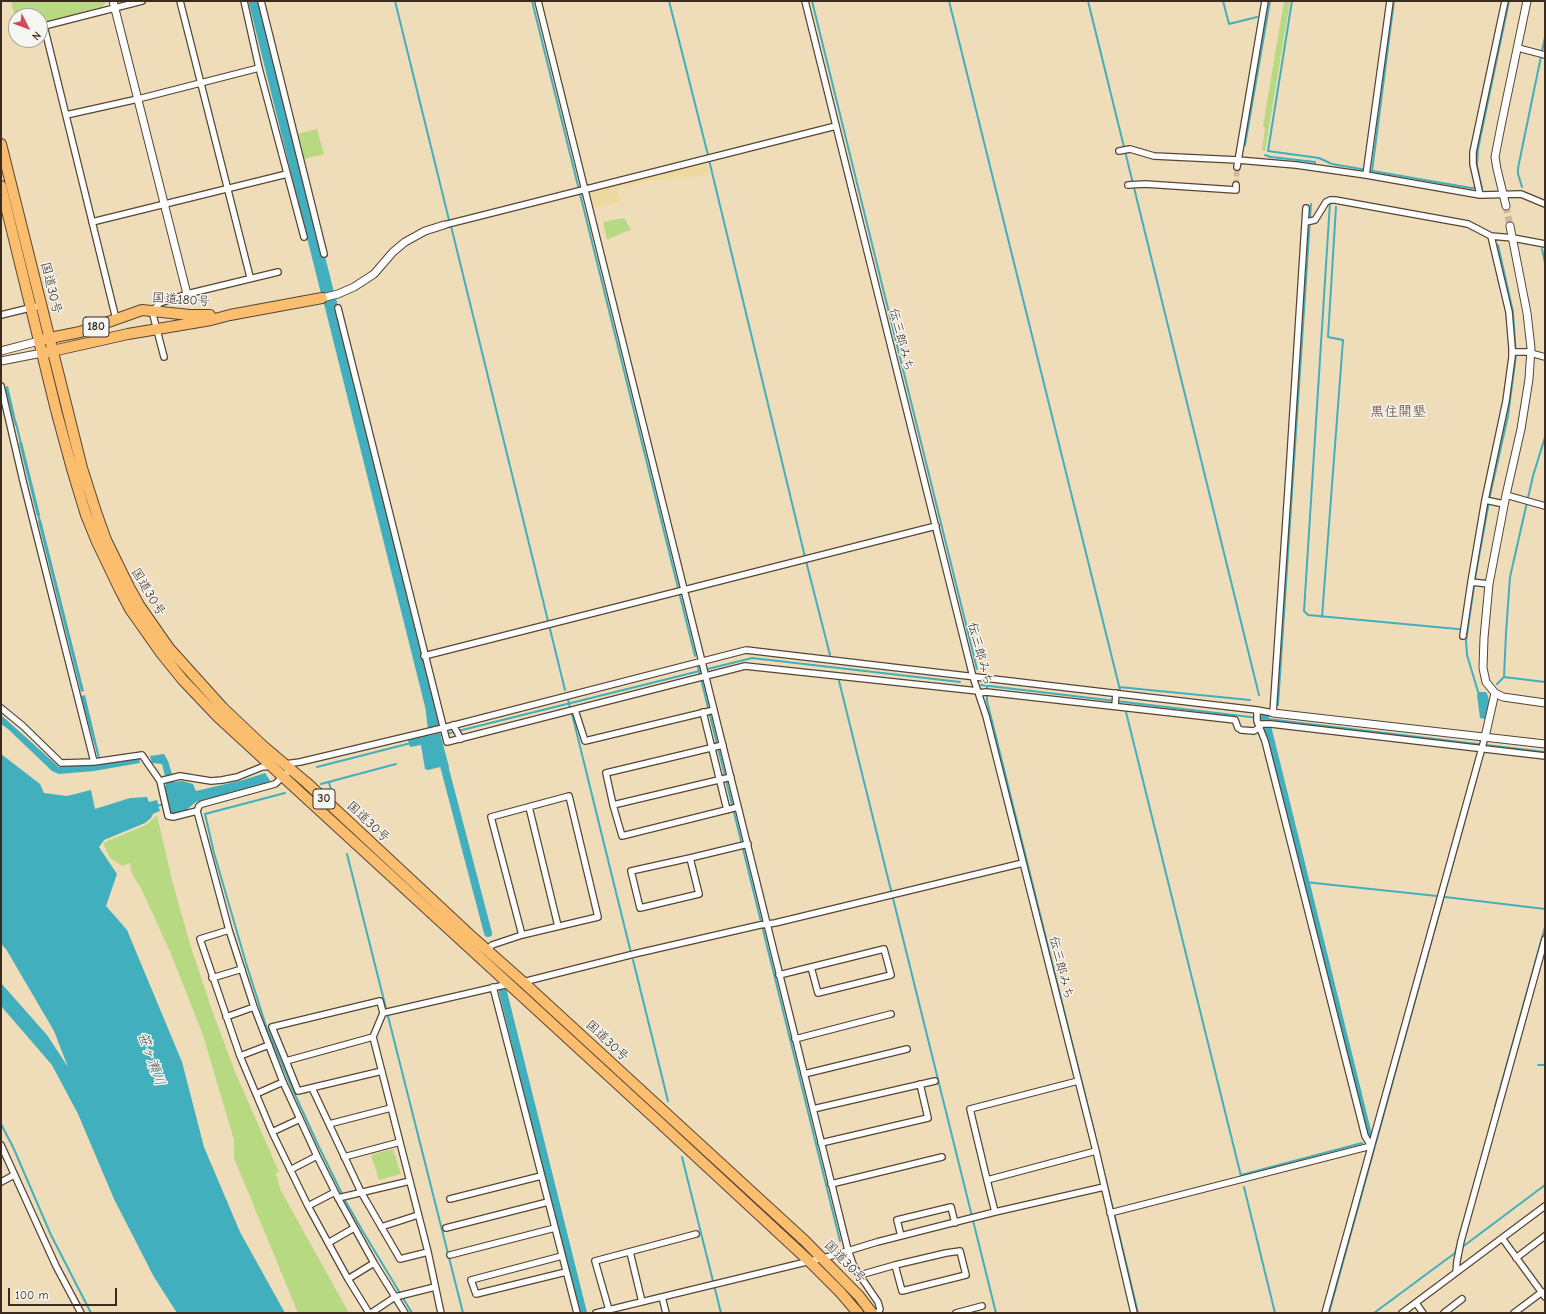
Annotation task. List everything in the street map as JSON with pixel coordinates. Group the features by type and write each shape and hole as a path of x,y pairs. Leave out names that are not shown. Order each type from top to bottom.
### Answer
{"highway":[{"name":"国道30号","path":"1,144 82,468 92,500 106,540 132,593 169,648 203,687 234,719 480,958 808,1260 840,1292 858,1313"},
{"name":"国道30号","path":"1,186 70,462 86,515 105,560 124,596 145,630 182,679 218,717 271,766 286,770 523,982 822,1257 859,1296 872,1313"},
{"name":"国道180号","path":"42,353 322,298"},
{"name":"国道180号","path":"39,340 80,332 142,310 190,315 230,315"}],"street":[{"path":"116,319 44,26 114,5 142,1"},
{"path":"180,1 202,82 250,277"},
{"path":"244,1 259,68 304,237"},
{"path":"261,1 324,254"},
{"path":"538,1 581,189 681,591 703,664 702,676 708,711 732,809 744,845 764,925 779,975 848,1250 854,1267 878,1302 880,1309 878,1313"},
{"name":"伝三郎みち","path":"805,1 973,676 986,716 1096,1151 1134,1313"},
{"path":"1238,163 1265,1"},
{"path":"1367,172 1390,1"},
{"path":"1478,190 1473,164 1473,152 1505,1"},
{"path":"1506,206 1496,169 1495,158 1527,1"},
{"path":"114,5 187,294"},
{"path":"1518,48 1543,54"},
{"path":"66,116 259,68"},
{"path":"322,298 346,291 362,283 374,274 405,242 425,231 581,189 836,126"},
{"path":"1120,151 1130,150 1154,156 1238,163 1296,165 1367,172 1503,194 1521,194 1545,204"},
{"path":"92,222 287,174"},
{"path":"1128,185 1145,184 1236,190 1236,185"},
{"path":"1309,222 1318,217 1326,202 1335,200 1468,224 1491,236 1513,238 1545,244"},
{"path":"1273,713 1297,333 1309,222 1306,208"},
{"path":"1510,226 1528,313 1531,353 1529,379 1521,429 1504,504 1489,584 1483,668 1486,682 1495,693 1503,697 1545,703"},
{"path":"1464,632 1515,352 1509,312 1491,236"},
{"path":"164,357 152,311 160,303 250,277 278,272"},
{"path":"1,315 42,304"},
{"path":"338,308 424,656 447,742 702,676 745,666 755,666 978,692 1115,700 1273,713 1483,743 1545,756"},
{"path":"1,351 39,340"},
{"path":"1515,352 1545,356"},
{"path":"1,361 42,353"},
{"path":"1,386 23,481 97,761"},
{"path":"1506,495 1545,506"},
{"path":"1488,500 1504,504"},
{"path":"424,656 549,623 936,526"},
{"path":"1473,582 1489,584"},
{"path":"405,1313 399,1296 374,1263 354,1228 342,1197 335,1192 300,1120 268,1045 229,930 197,811 199,806 202,804 275,784 286,770 300,762 454,727 703,664 746,650 973,676 1235,720 1238,728 1241,730 1254,731 1262,724 1483,743 1545,744"},
{"path":"1325,1313 1483,743 1495,693"},
{"path":"1,708 62,763 97,761 142,755 163,781 163,797 170,817 197,811"},
{"path":"575,710 585,741 708,711"},
{"path":"708,711 732,809"},
{"path":"1257,712 1262,724 1265,741 1365,1136 1371,1146"},
{"path":"454,727 460,738"},
{"path":"717,747 606,774 613,805 622,836 732,809"},
{"path":"163,781 184,776 211,781 237,777 262,767 271,766"},
{"path":"613,805 725,778"},
{"path":"480,958 492,946 522,935 598,917 569,796 491,817 522,935"},
{"path":"529,807 558,926"},
{"path":"690,858 699,894 640,908 631,872 744,845"},
{"path":"441,1313 434,1287 428,1252 373,1037 386,1013 493,987 523,982 634,954 764,925 1023,863"},
{"path":"229,930 200,939 212,978 240,1056 272,1132 308,1206 348,1279 370,1313 399,1296 434,1287"},
{"path":"1456,1272 1459,1250 1545,939"},
{"path":"779,975 811,967 884,949 891,975 818,993 811,967"},
{"path":"212,978 242,969"},
{"path":"493,987 577,1313"},
{"path":"382,1070 298,1091 272,1027 380,1001 386,1013"},
{"path":"226,1017 254,1007"},
{"path":"795,1039 891,1014"},
{"path":"286,1061 373,1037"},
{"path":"240,1056 268,1045"},
{"path":"804,1074 907,1049"},
{"path":"995,1212 970,1109 1078,1080"},
{"path":"813,1110 935,1081"},
{"path":"256,1094 283,1082"},
{"path":"821,1143 928,1118 920,1084"},
{"path":"312,1088 361,1192 400,1259 428,1252"},
{"path":"329,1124 391,1108"},
{"path":"272,1132 300,1120"},
{"path":"344,1156 400,1142"},
{"path":"1,1145 56,1266 81,1313"},
{"path":"1110,1213 1371,1146"},
{"path":"987,1180 1096,1151"},
{"path":"290,1170 317,1156"},
{"path":"831,1184 942,1157"},
{"path":"1,1182 14,1175"},
{"path":"450,1199 541,1176"},
{"path":"342,1197 410,1180"},
{"path":"596,1313 995,1212 1104,1187"},
{"path":"308,1206 335,1192"},
{"path":"446,1228 548,1202"},
{"path":"1402,1313 1545,1206"},
{"path":"901,1236 897,1220 904,1218 950,1207 955,1223"},
{"path":"381,1226 418,1216"},
{"path":"328,1243 354,1228"},
{"path":"450,1255 555,1228"},
{"path":"609,1310 595,1261 696,1234"},
{"path":"1516,1258 1545,1236"},
{"path":"1502,1238 1543,1295 1514,1313"},
{"path":"860,1275 895,1266 960,1251 966,1275 902,1291 895,1266"},
{"path":"630,1252 642,1302"},
{"path":"562,1256 472,1280 476,1294 566,1272"},
{"path":"348,1279 374,1263"},
{"path":"662,1296 666,1313"},
{"path":"1444,1313 1462,1299"},
{"path":"1416,1303 1423,1313"},
{"path":"956,1313 982,1306"}],"green space":[{"path":"11,1 106,1 102,7 48,21 48,8 13,8"},
{"path":"1284,1 1290,1 1265,151 1262,150 1265,128 1263,126"},
{"path":"317,129 324,154 304,159 298,134"},
{"path":"624,218 631,230 607,240 603,222"},
{"path":"157,815 172,880 190,944 213,1013 236,1074 279,1172 275,1174 278,1179 280,1189 349,1313 298,1313 234,1158 234,1140 203,1035 171,954 141,888 132,874 130,863 122,866 110,858 103,843 146,825"},
{"path":"393,1149 401,1174 379,1180 371,1155"}],"sand":[{"path":"706,161 710,175 653,180 617,189 621,202 594,208 590,190"}],"water":[{"path":"8,386 17,425 15,426 5,387"},
{"path":"22,442 40,515 37,516 19,443"},
{"path":"41,520 84,691 81,692 38,521"},
{"path":"1479,692 1486,692 1488,696 1489,701 1485,719 1480,718 1477,695"},
{"path":"85,695 100,758 98,758 81,696"},
{"path":"1,715 59,767 139,758 140,763 94,771 59,774 52,771 1,724"},
{"path":"440,733 449,767 445,769 444,766 428,770 425,769 421,745 410,747 408,740 422,737 424,735 427,736"},
{"name":"笹ヶ瀬川","path":"1,754 40,784 44,793 67,796 91,790 95,809 130,798 147,797 149,802 157,800 160,811 153,814 145,823 104,840 99,847 117,874 106,906 127,930 182,1062 204,1147 240,1232 285,1313 177,1313 154,1277 114,1199 78,1114 52,1065 1,1006 1,983 47,1035 68,1067 54,1031 6,949 1,944"},
{"path":"164,754 172,774 165,776 162,764 152,763 150,756"},
{"path":"265,773 271,782 196,802 184,812 176,814 171,813 168,810 163,792 167,782 174,780 174,782 182,781 193,784 196,791 243,780"}],"waterway":[{"path":"255,1 327,291"},
{"path":"395,1 449,220"},
{"path":"532,1 695,656"},
{"path":"669,1 708,155"},
{"path":"812,1 977,669"},
{"path":"949,1 1120,690"},
{"path":"1088,1 1259,695"},
{"path":"1223,1 1229,24 1257,17"},
{"path":"1245,145 1270,1"},
{"path":"1292,1 1268,151 1319,158 1332,164 1471,188 1482,187"},
{"path":"1372,171 1394,1"},
{"path":"1482,189 1477,166 1478,149 1509,1"},
{"path":"1522,187 1518,174 1518,168 1545,37"},
{"path":"1265,155 1315,163"},
{"path":"709,160 830,655"},
{"path":"1330,202 1304,611 1308,615 1468,630"},
{"path":"1278,705 1311,204"},
{"path":"1322,617 1343,340 1328,337 1336,207"},
{"path":"451,226 565,690"},
{"path":"1479,695 1467,655 1466,641 1476,573 1491,491 1508,416 1516,355 1513,312 1498,245"},
{"path":"1542,249 1545,263"},
{"path":"330,301 432,708 434,726"},
{"path":"1516,355 1526,355"},
{"path":"1535,357 1540,358"},
{"path":"16,423 21,444"},
{"path":"1504,677 1510,577 1533,476 1545,437"},
{"path":"38,513 40,522"},
{"path":"438,736 752,658 960,682"},
{"path":"698,667 840,1241"},
{"path":"1497,684 1504,677 1545,682"},
{"path":"839,681 996,1313"},
{"path":"981,685 1545,752"},
{"path":"987,686 987,701 1095,1135"},
{"path":"1119,687 1250,700"},
{"path":"568,700 570,707"},
{"path":"1126,712 1241,1176"},
{"path":"572,714 631,953"},
{"path":"429,725 433,716"},
{"path":"1265,718 1368,1135"},
{"path":"317,767 411,743"},
{"path":"442,758 488,933"},
{"path":"321,784 396,764"},
{"path":"1329,1313 1477,776"},
{"path":"329,782 332,794"},
{"path":"285,793 205,814 214,853 266,1026 291,1086 346,1202 412,1313"},
{"path":"156,806 165,804"},
{"path":"347,854 463,1313"},
{"path":"1305,882 1437,896"},
{"path":"1445,897 1545,909"},
{"path":"1495,1107 1545,927"},
{"path":"633,960 668,1101"},
{"path":"503,992 583,1313"},
{"path":"1538,1065 1545,1065"},
{"path":"1,1124 13,1147 51,1235 91,1313"},
{"path":"1241,1175 1362,1143"},
{"path":"682,1157 721,1313"},
{"path":"1103,1169 1113,1209"},
{"path":"1461,1248 1545,1185"},
{"path":"1244,1187 1275,1313"},
{"path":"1115,1217 1138,1313"},
{"path":"1455,1253 1458,1244"},
{"path":"1374,1313 1455,1253"}],"tunnel":[{"path":"1236,185 1237,167"},
{"path":"1506,206 1510,226"}],"district":[{"name":"黒住開墾","path":"1398,412"}]}
